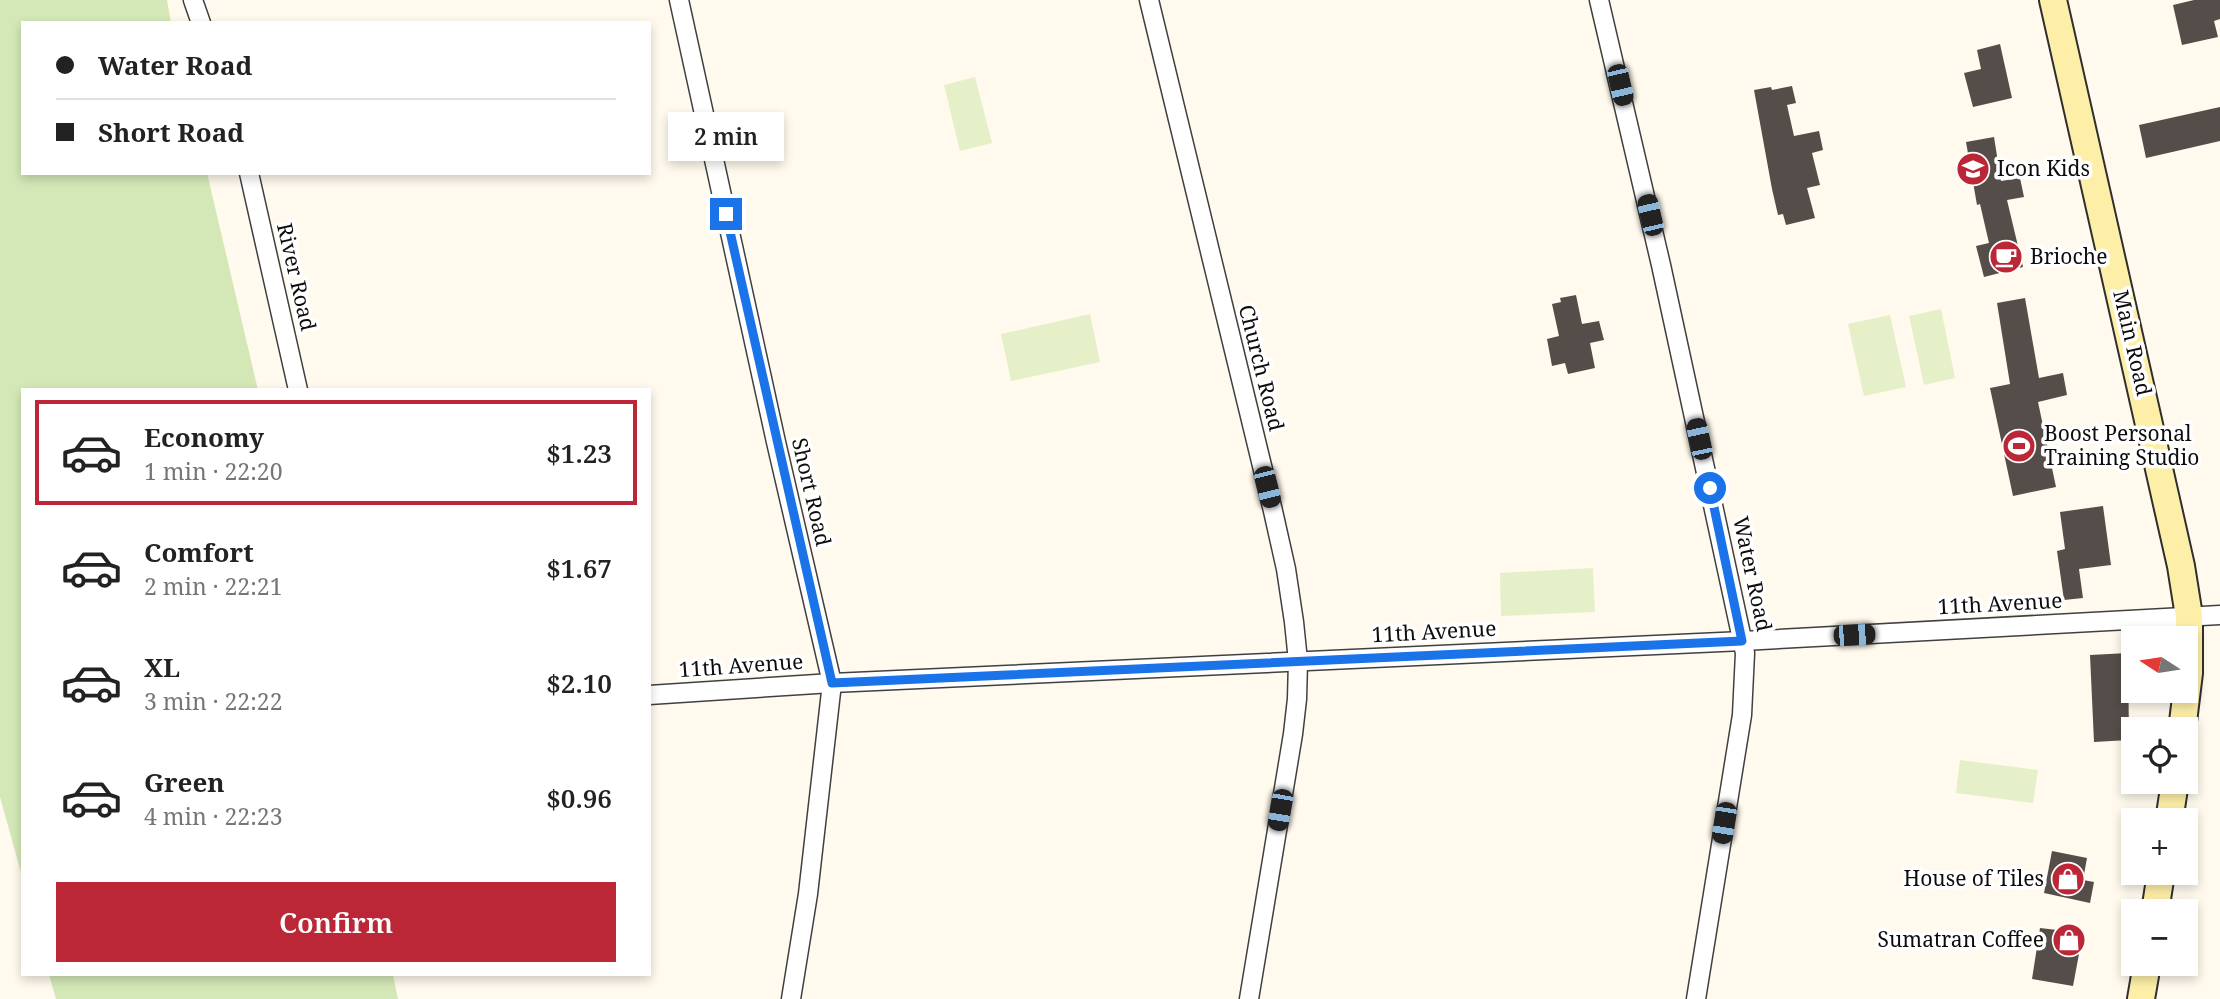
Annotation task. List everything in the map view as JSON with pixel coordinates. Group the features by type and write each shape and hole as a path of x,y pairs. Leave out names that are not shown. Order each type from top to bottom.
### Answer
{"main road":[{"name":"Main Road","path":"2053,0 2173,523 2189,616 2189,673 2184,717"},
{"path":"2141,999 2145,976"}],"street":[{"path":"193,0 200,21"},
{"name":"Short Road","path":"679,0 832,683 808,894 791,999"},
{"name":"Church Road","path":"1149,0 1273,511 1294,622 1297,699 1293,734 1249,999"},
{"name":"Water Road","path":"1599,0 1733,588 1746,665 1742,715 1696,999"},
{"name":"River Road","path":"249,175 298,388"},
{"name":"11th Avenue","path":"651,695 832,683 1742,641 2220,615"}],"green space":[{"path":"0,0 167,0 171,21 21,21 21,175 207,175 258,388 21,388 21,873 0,797"},
{"path":"975,77 992,143 960,151 944,85"},
{"path":"1941,309 1955,378 1924,385 1909,316"},
{"path":"1090,314 1100,362 1011,381 1001,334"},
{"path":"1890,315 1906,387 1864,396 1848,324"},
{"path":"1593,568 1595,612 1501,616 1500,573"},
{"path":"1960,760 2038,770 2033,803 1956,793"},
{"path":"49,976 393,976 398,999 56,999"}],"building":[{"path":"2194,0 2220,0 2220,19 2214,21 2218,37 2182,45 2173,5"},
{"path":"2000,44 2012,98 1973,107 1964,73 1981,69 1977,50"},
{"path":"1792,86 1796,103 1787,105 1794,136 1819,131 1823,150 1812,153 1820,185 1807,188 1815,218 1786,225 1783,214 1778,215 1754,90"},
{"path":"2220,107 2220,141 2146,158 2139,125"},
{"path":"1994,137 2001,181 2020,178 2024,197 2007,200 2023,267 1984,277 1976,246 1989,243 1980,204 1977,205 1966,142"},
{"path":"1576,295 1582,324 1599,321 1604,340 1590,343 1595,368 1568,374 1565,363 1552,366 1547,339 1559,336 1552,304 1561,302 1560,298"},
{"path":"2025,298 2039,378 2063,373 2067,395 2038,402 2056,487 2013,496 1990,388 2010,384 1997,303"},
{"path":"2103,506 2111,565 2079,569 2083,598 2064,600 2057,551 2065,549 2060,512"},
{"path":"2121,653 2121,704 2129,704 2129,717 2121,717 2121,740 2094,742 2090,655"},
{"path":"2052,851 2087,858 2083,880 2094,882 2090,903 2044,893"},
{"path":"2040,928 2057,930 2054,950 2079,954 2073,986 2032,979"}],"place":[{"name":"Icon Kids","path":"1973,169"},
{"name":"Brioche","path":"2006,257"},
{"name":"Boost Personal Training Studio","path":"2019,446"},
{"name":"House of Tiles","path":"2068,879"},
{"name":"Sumatran Coffee","path":"2069,940"}],"route":[{"path":"726,214 832,683 1742,641 1710,488"}]}
